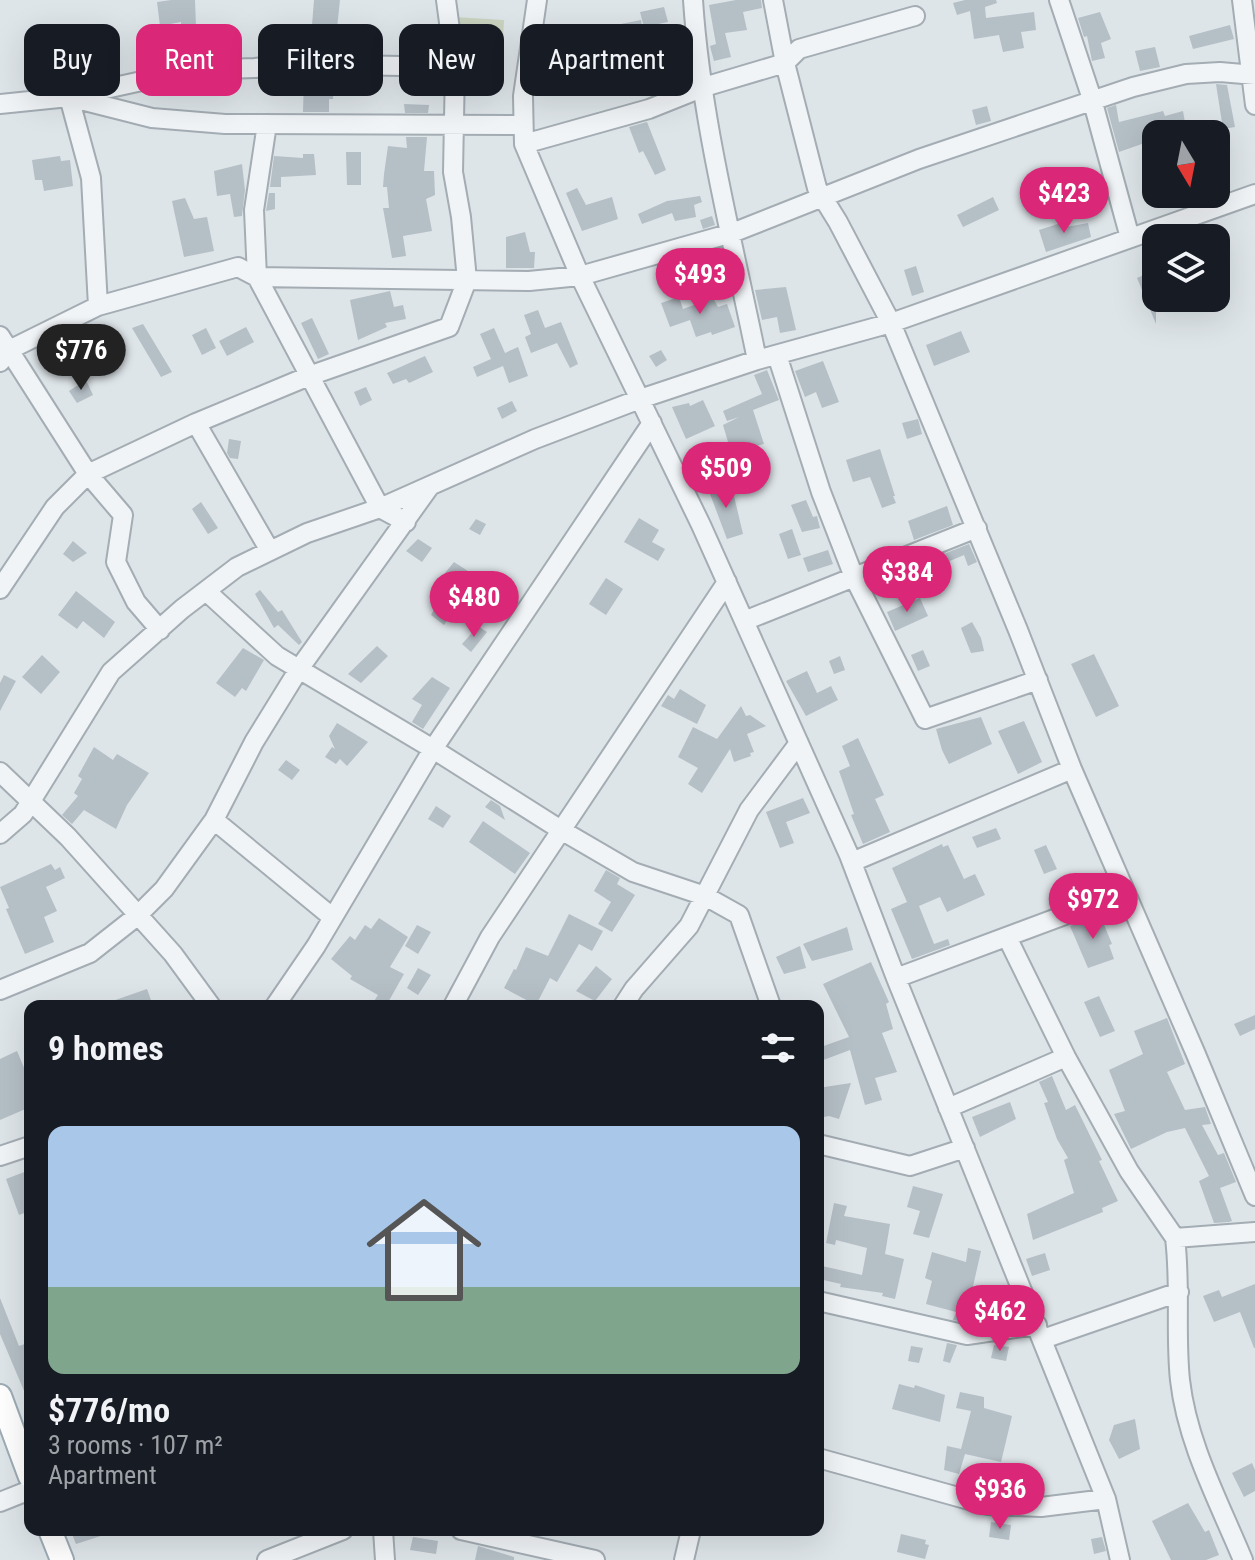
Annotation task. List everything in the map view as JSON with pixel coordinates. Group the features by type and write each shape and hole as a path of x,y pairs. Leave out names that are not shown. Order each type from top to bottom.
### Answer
{"main road":[{"path":"0,1396 24,1461"},
{"path":"52,1536 62,1560"}],"street":[{"path":"446,0 449,24"},
{"path":"537,0 523,96 523,134 580,276 727,582 852,862 1106,1499 1120,1560"},
{"path":"693,0 695,43 757,360"},
{"path":"773,0 785,63 817,188 891,323 977,528 1072,769 1255,1196"},
{"path":"1059,0 1092,99 1130,238"},
{"path":"1242,0 1255,105"},
{"path":"69,97 152,118 225,124 454,124 523,134 649,109 704,87 785,63 799,49 915,16"},
{"path":"0,104 69,97 192,70 293,64 399,66"},
{"path":"160,630 136,602 116,562 123,515 88,474 3,349 98,306 238,267 257,277 529,281 580,276 732,233 949,148 1092,99 1186,74 1220,72 1252,76"},
{"path":"0,589 55,507 88,474 196,423 309,376 449,327 467,280 453,172 454,96"},
{"path":"69,97 91,178 98,306"},
{"path":"267,124 254,210 257,277 380,508 406,522"},
{"path":"0,834 23,814 111,672 237,567 307,533 380,508 535,439 640,399 757,360 891,323 1255,194"},
{"path":"777,355 821,492 854,577 925,719 1038,680"},
{"path":"196,423 270,551"},
{"path":"279,1000 316,946 433,749 652,423"},
{"path":"0,990 90,953 137,916 164,889 214,820 254,742 299,669 430,486"},
{"path":"744,621 977,528"},
{"path":"456,1000 490,937 727,582"},
{"path":"206,591 277,656 561,830 633,872 705,896 739,915 769,1000"},
{"path":"627,1000 689,926 749,810 799,743"},
{"path":"852,862 1072,769"},
{"path":"0,772 31,799 173,954 207,1000"},
{"path":"214,820 332,917"},
{"path":"896,978 1124,893"},
{"path":"1007,937 1066,1057 1129,1171 1175,1238 1180,1381 1191,1436 1243,1560"},
{"path":"948,1108 1066,1057"},
{"path":"824,1145 910,1166 965,1148"},
{"path":"0,1156 24,1148"},
{"path":"1175,1238 1255,1232"},
{"path":"824,1302 967,1335 1040,1332 1179,1292"},
{"path":"824,1460 987,1505 1041,1507 1106,1499"},
{"path":"0,1502 24,1492"},
{"path":"267,1560 328,1536"},
{"path":"383,1536 385,1560"},
{"path":"488,1536 595,1560"},
{"path":"684,1560 690,1536"}],"green space":[{"path":"454,17 504,20 504,24 455,24"}],"building":[{"path":"195,0 196,24 160,24 157,2"},
{"path":"314,0 340,0 337,24 312,24"},
{"path":"761,0 762,8 743,12 747,30 725,33 731,57 714,61 710,46 716,44 709,5"},
{"path":"996,0 997,3 985,7 986,18 1034,12 1036,30 1021,32 1024,48 1003,52 999,35 974,39 970,11 957,15 953,3"},
{"path":"664,7 668,22 643,24 640,12"},
{"path":"1100,12 1111,39 1101,43 1105,58 1092,61 1087,36 1084,37 1078,18"},
{"path":"641,20 642,24 621,24"},
{"path":"1230,25 1234,39 1193,49 1189,36"},
{"path":"1155,47 1160,67 1140,71 1135,51"},
{"path":"1216,84 1227,85 1235,127 1230,128 1230,120 1222,120"},
{"path":"304,96 333,96 329,99 329,112 303,112"},
{"path":"404,104 429,105 428,113 405,113"},
{"path":"1116,105 1119,122 1163,111 1165,116 1183,111 1185,120 1142,120 1142,144 1119,152 1107,108"},
{"path":"987,106 991,121 976,125 972,110"},
{"path":"647,122 666,170 655,175 643,151 639,153 629,127"},
{"path":"406,137 427,137 424,171 434,171 435,195 426,199 432,231 403,236 406,256 392,258 383,208 389,208 387,187 383,187 384,174 388,146 407,148"},
{"path":"346,152 361,152 361,185 347,185"},
{"path":"303,154 314,154 316,175 281,177 281,187 270,187 274,156 303,158"},
{"path":"60,156 61,161 70,160 73,186 44,191 42,180 35,180 32,160"},
{"path":"242,164 245,190 242,216 234,217 230,194 217,196 214,171"},
{"path":"1052,170 1054,183 1062,182 1065,201 1028,208 1023,190 1042,185 1039,172"},
{"path":"577,188 586,205 612,197 618,219 582,231 566,193"},
{"path":"269,193 275,193 275,209 266,211"},
{"path":"700,196 702,202 694,205 696,217 675,221 672,213 642,224 638,214 667,201"},
{"path":"993,197 999,210 963,227 957,215"},
{"path":"185,198 194,219 207,217 214,251 184,257 172,201"},
{"path":"712,216 715,225 703,229 700,220"},
{"path":"1064,222 1066,227 1088,223 1091,237 1046,252 1039,230"},
{"path":"525,232 530,252 535,252 534,268 506,268 506,237"},
{"path":"916,266 924,292 912,296 904,270"},
{"path":"786,287 796,330 780,333 777,317 762,320 755,290"},
{"path":"390,291 394,307 403,305 406,319 385,323 387,327 358,340 350,300"},
{"path":"679,297 683,309 713,298 718,307 727,304 735,327 696,337 690,320 670,327 661,303"},
{"path":"538,310 545,328 561,322 578,364 570,368 557,343 531,353 525,337 531,334 524,315"},
{"path":"312,318 329,354 318,359 301,323"},
{"path":"143,324 172,372 161,377 132,328"},
{"path":"246,327 254,342 227,356 219,341"},
{"path":"206,328 216,348 202,355 192,335"},
{"path":"494,328 505,353 518,347 528,376 509,383 503,366 477,377 473,367 491,359 480,334"},
{"path":"961,331 970,352 934,366 926,345"},
{"path":"661,350 667,360 656,367 649,356"},
{"path":"425,356 433,372 409,383 406,379 393,384 387,373"},
{"path":"823,361 839,402 822,408 816,392 805,397 795,371"},
{"path":"767,370 779,400 753,410 764,444 731,452 723,425 739,417 727,421 723,411 762,394 754,375"},
{"path":"86,380 93,395 77,403 69,391"},
{"path":"366,387 372,400 360,406 354,392"},
{"path":"703,400 715,426 686,439 672,407 689,403 690,406"},
{"path":"512,401 517,411 502,419 497,408"},
{"path":"918,419 922,434 907,439 902,423"},
{"path":"229,439 241,441 238,459 230,458 227,453"},
{"path":"880,449 896,503 882,508 870,477 853,482 846,460"},
{"path":"725,481 729,497 734,496 743,534 727,539 707,486"},
{"path":"806,500 813,517 817,516 820,528 802,532 791,505"},
{"path":"201,502 218,528 208,534 192,509"},
{"path":"947,506 953,525 914,540 908,521"},
{"path":"639,518 659,530 652,542 665,549 658,561 624,542"},
{"path":"476,519 486,524 480,535 469,529"},
{"path":"792,529 801,555 788,559 779,534"},
{"path":"418,539 432,548 422,562 406,551"},
{"path":"73,541 87,553 73,562 63,554"},
{"path":"969,544 977,562 968,566 964,555 945,563 941,555"},
{"path":"828,550 833,564 808,572 803,558"},
{"path":"454,562 471,573 462,588 466,591 444,625 431,615 452,578 445,573"},
{"path":"606,578 623,589 606,615 589,604"},
{"path":"260,590 278,612 282,610 302,642 299,645 278,625 274,628 255,594"},
{"path":"76,591 115,622 104,638 83,621 77,629 58,615"},
{"path":"920,598 928,616 895,631 887,612"},
{"path":"972,622 984,651 971,653 961,628"},
{"path":"478,626 487,632 471,652 462,644"},
{"path":"377,646 388,656 361,683 348,674"},
{"path":"243,648 264,660 246,691 242,688 235,697 216,683"},
{"path":"923,650 930,666 918,671 911,655"},
{"path":"1094,654 1119,706 1096,717 1071,664"},
{"path":"42,655 60,672 41,694 22,677"},
{"path":"840,656 845,670 834,674 829,661"},
{"path":"807,671 817,693 831,686 838,700 806,716 786,681"},
{"path":"4,675 16,681 0,711 0,683"},
{"path":"432,677 450,688 423,729 412,722 422,705 412,699"},
{"path":"680,689 706,705 697,724 661,706 668,695 674,699"},
{"path":"741,706 746,716 750,715 766,726 747,734 754,752 750,753 751,756 734,762 730,749 702,793 688,784 698,768 678,757 693,727 717,739"},
{"path":"981,717 992,744 949,764 936,729"},
{"path":"1024,721 1042,762 1018,774 998,731"},
{"path":"337,723 368,742 347,766 340,759 336,764 325,757 332,747 335,749 329,736"},
{"path":"858,738 884,795 875,799 890,832 863,844 839,771 850,766 842,746"},
{"path":"94,747 113,760 117,754 149,773 127,805 116,829 84,810 72,824 62,815 78,796 74,793 82,779 78,776"},
{"path":"286,760 300,770 292,780 278,770"},
{"path":"803,798 810,813 786,822 794,843 780,848 766,812"},
{"path":"491,800 500,806 505,820 485,807"},
{"path":"436,806 451,816 443,828 428,819"},
{"path":"483,821 530,853 515,874 469,842"},
{"path":"996,828 1001,839 977,848 972,837"},
{"path":"942,844 943,847 948,845 964,879 975,874 985,895 947,912 940,897 919,906 934,944 948,939 950,945 912,959 891,909 907,902 892,868"},
{"path":"1046,845 1057,869 1044,874 1034,850"},
{"path":"51,864 55,870 60,867 65,878 46,887 57,911 44,917 54,942 25,954 0,887"},
{"path":"606,870 620,878 617,884 635,895 612,932 598,924 611,902 594,891"},
{"path":"569,914 603,931 592,951 579,944 557,982 550,978 539,1000 527,1000 504,988 526,947 548,956"},
{"path":"1100,915 1112,944 1109,945 1114,959 1088,968 1070,926"},
{"path":"379,918 408,937 390,967 404,974 389,1000 375,1000 378,995 350,979 352,976 331,959 350,936 355,940 365,925 371,929"},
{"path":"417,925 431,932 418,954 405,946"},
{"path":"847,927 853,950 812,961 803,944"},
{"path":"800,946 806,968 784,974 776,957"},
{"path":"871,962 889,1002 886,1004 893,1029 882,1033 897,1072 875,1078 882,1100 865,1105 850,1050 824,1060 824,1046 849,1037 823,984"},
{"path":"596,966 612,979 596,1000 576,991"},
{"path":"418,968 431,975 418,995 407,988"},
{"path":"147,989 151,1000 115,1000"},
{"path":"1099,996 1115,1031 1100,1037 1084,1002"},
{"path":"1255,1015 1255,1029 1240,1036 1234,1024"},
{"path":"1167,1018 1185,1064 1167,1072 1185,1110 1205,1107 1211,1124 1202,1125 1218,1155 1224,1153 1236,1182 1220,1188 1232,1221 1229,1222 1214,1223 1199,1181 1209,1176 1185,1128 1167,1132 1131,1149 1114,1114 1125,1111 1109,1070 1143,1054 1134,1031"},
{"path":"17,1051 24,1068 24,1110 0,1120 0,1059"},
{"path":"1052,1076 1066,1110 1075,1105 1118,1201 1102,1208 1103,1212 1033,1240 1027,1214 1074,1193 1064,1160 1068,1158 1057,1139 1044,1103 1048,1102 1039,1082"},
{"path":"851,1083 839,1119 824,1117 824,1087"},
{"path":"1010,1102 1016,1119 980,1137 972,1117"},
{"path":"24,1172 24,1213 19,1215 6,1179"},
{"path":"913,1186 943,1194 929,1238 913,1234 920,1211 907,1207"},
{"path":"834,1203 847,1206 844,1216 890,1224 885,1254 904,1259 895,1299 882,1296 883,1293 840,1287 841,1284 824,1280 824,1266 862,1275 867,1248 836,1240 835,1245 826,1243"},
{"path":"968,1248 981,1251 965,1322 953,1320 956,1312 926,1304 932,1281 925,1278 932,1252 966,1262"},
{"path":"1045,1253 1050,1270 1032,1276 1026,1259"},
{"path":"1255,1284 1254,1348 1240,1312 1214,1322 1203,1296 1219,1290 1222,1297"},
{"path":"0,1298 19,1346 24,1344 24,1391 0,1334"},
{"path":"947,1343 957,1345 950,1363 943,1361"},
{"path":"994,1345 1009,1347 1006,1361 991,1358"},
{"path":"911,1346 923,1348 919,1363 908,1361"},
{"path":"899,1384 914,1388 915,1385 945,1395 940,1422 892,1409"},
{"path":"960,1392 984,1397 984,1408 1012,1416 1001,1462 965,1454 959,1474 944,1470 947,1446 961,1449 971,1411 956,1408"},
{"path":"1135,1419 1140,1449 1119,1459 1109,1440 1114,1425"},
{"path":"1252,1463 1255,1491 1244,1497 1232,1473"},
{"path":"1188,1503 1205,1532 1209,1530 1219,1555 1206,1560 1171,1560 1152,1521"},
{"path":"991,1522 1011,1525 1009,1540 989,1537"},
{"path":"901,1534 926,1540 925,1544 929,1545 925,1559 897,1552"},
{"path":"73,1536 101,1536 76,1544"},
{"path":"413,1537 438,1541 436,1554 410,1550"},
{"path":"1102,1537 1106,1551 1094,1554 1091,1539"},
{"path":"478,1546 514,1557 514,1560 475,1560"}]}
